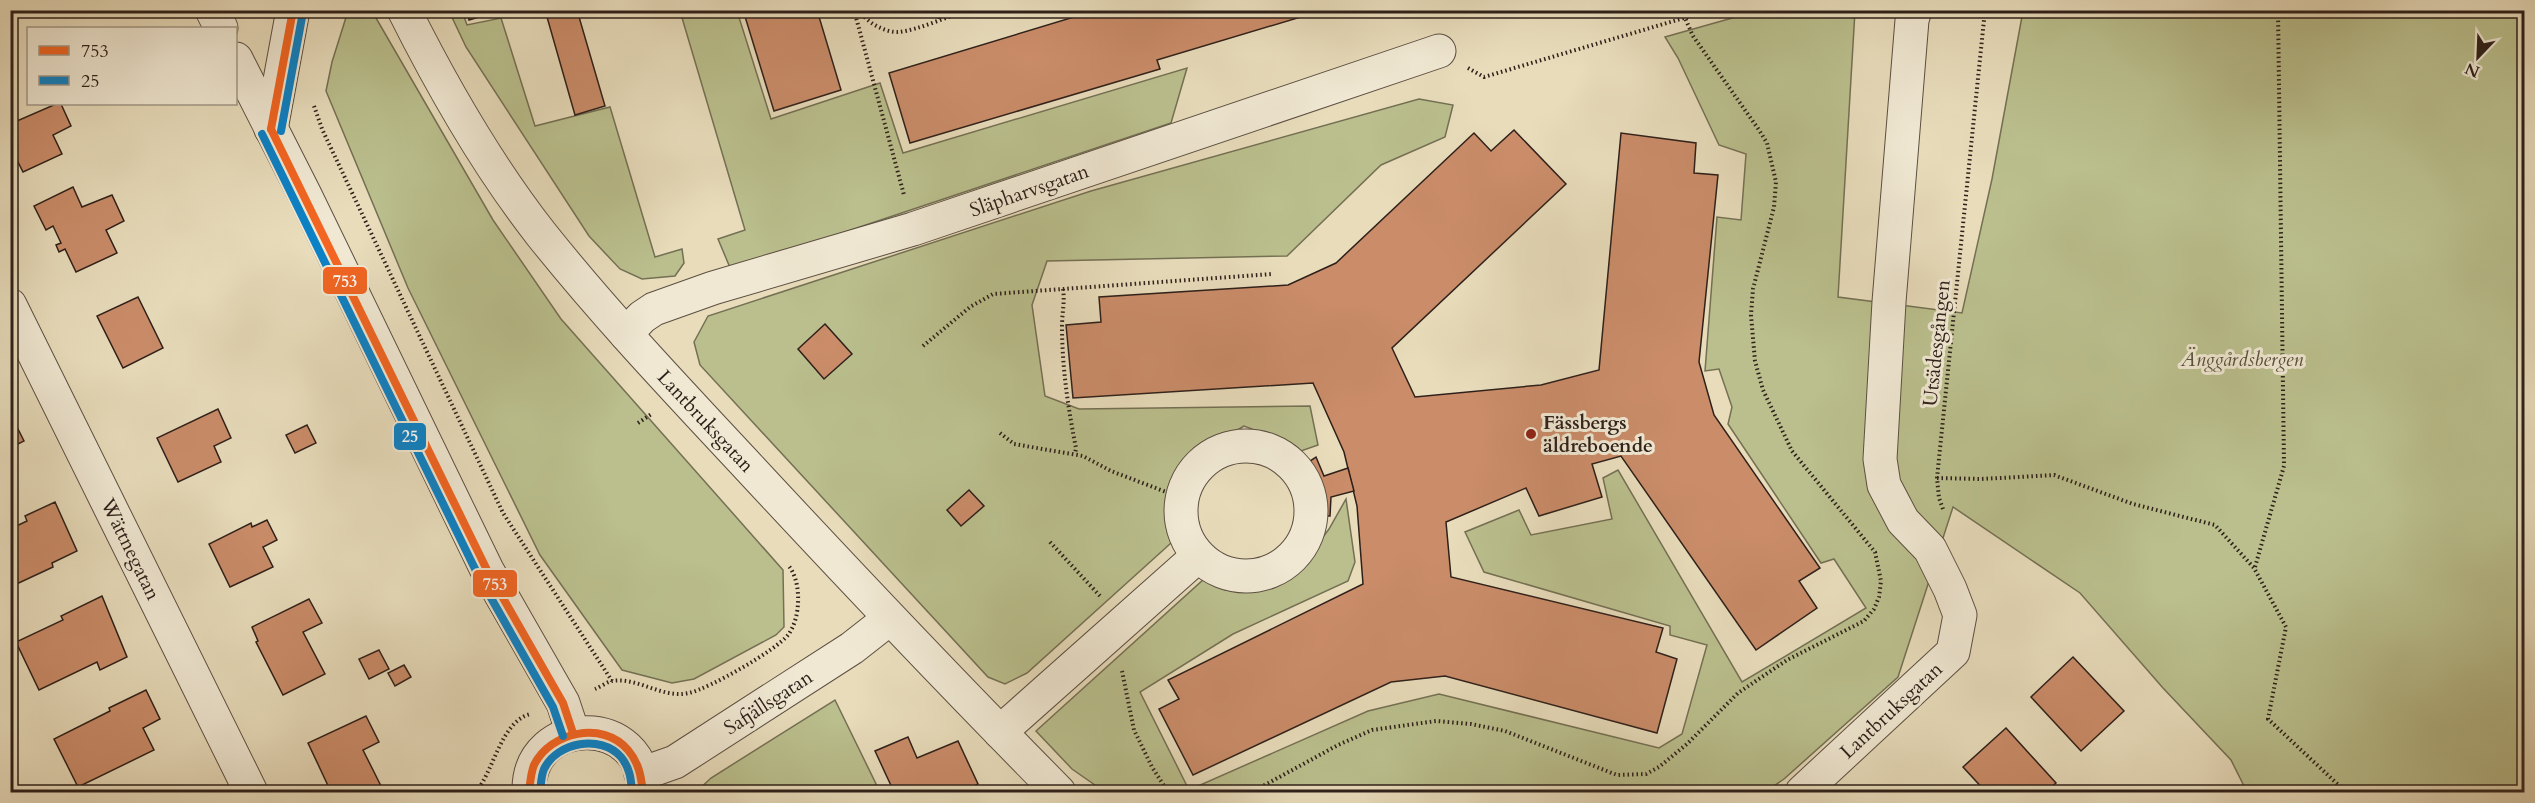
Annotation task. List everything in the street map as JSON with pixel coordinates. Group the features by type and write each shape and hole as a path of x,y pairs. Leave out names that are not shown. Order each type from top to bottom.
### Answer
{"street":[{"path":"212,10 220,27"},
{"path":"271,129 293,10"},
{"name":"Lantbruksgatan","path":"404,10 436,74 493,166 540,232 626,334 889,619 1059,792"},
{"name":"Lantbruksgatan","path":"1802,792 1953,652 1959,615 1950,589 1930,549 1903,521 1884,485 1880,459 1892,266 1912,20 1915,10"},
{"name":"Släpharvsgatan","path":"626,334 642,317 654,309 714,288 913,229 1439,51"},
{"path":"237,61 487,570 568,718 588,731 615,740 631,754 642,783"},
{"name":"Wättnegatan","path":"10,305 251,792"},
{"path":"1000,732 1113,632 1187,547"},
{"name":"Safjällsgatan","path":"642,783 797,685 852,648 889,619"},
{"path":"529,792 532,769 568,718"}],"path":[{"path":"854,10 913,229"},
{"path":"859,10 862,16 881,28 898,32 968,10"},
{"path":"939,20 941,10"},
{"path":"1439,51 1484,77 1711,10"},
{"name":"Utsädesgången","path":"1946,516 1939,498 1937,478 1985,10"},
{"path":"2254,568 2284,466 2278,10"},
{"path":"1252,792 1338,745 1372,730 1436,721 1472,724 1505,731 1617,776 1646,774 1659,767 1687,744 1738,693 1787,660 1864,621 1874,609 1879,597 1881,581 1875,552 1792,451 1763,390 1755,362 1751,315 1753,289 1774,207 1776,182 1770,153 1759,130 1693,36 1685,18"},
{"path":"313,99 314,110 322,129 504,513 612,681"},
{"path":"923,346 970,307 993,294 1272,274"},
{"path":"1063,289 1065,300 1062,324 1066,392 1075,454"},
{"path":"638,423 655,412 647,403"},
{"path":"1000,434 1014,444 1075,454 1173,495 1172,516 1187,547"},
{"path":"1937,478 1981,479 2054,475 2133,504 2215,525 2254,568 2286,627 2268,719 2346,792"},
{"path":"1050,542 1113,632 1134,730 1152,767 1168,792"},
{"path":"476,792 489,772 509,727 523,716 568,718 612,681 630,683 666,694 688,693 708,687 778,645 790,633 798,602 792,570 785,561"}],"green space":[{"path":"348,11 372,11 493,220 561,319 783,570 784,627 776,635 694,679 672,683 622,670 540,555 408,288 326,91 332,62"},
{"path":"449,11 462,11 467,25 501,18 535,126 610,107 655,257 682,249 684,263 675,276 642,279 620,269 589,236 466,47"},
{"path":"680,11 737,11 771,119 880,83 903,153 1187,68 1171,123 731,270 718,239 745,230"},
{"name":"Änggårdsbergen","path":"1757,11 1855,11 1838,297 1962,313 1992,179 2023,11 2524,11 2524,792 2247,792 2231,760 2163,688 2080,593 1953,507 1898,677 1784,779 1765,792 1105,792 1072,769 1036,731 1203,580 1225,590 1291,579 1329,529 1346,499 1355,562 1348,581 1233,634 1140,692 1189,790 1368,711 1439,694 1659,748 1682,734 1707,645 1670,635 1670,626 1484,572 1465,532 1519,510 1531,535 1612,519 1603,478 1618,470 1742,682 1866,608 1834,559 1821,563 1728,424 1732,407 1719,369 1705,371 1717,217 1741,220 1746,154 1719,145 1678,58 1665,37"},
{"path":"1419,99 1453,105 1445,137 1381,165 1287,256 1047,261 1032,305 1045,396 1079,409 1310,406 1318,445 1301,451 1294,445 1244,426 1190,459 1179,472 1171,491 1169,522 1171,543 1027,673 1005,684 988,677 700,365 694,342 708,316 1091,191"},
{"path":"835,700 880,792 696,792 711,778"}],"building":[{"path":"467,10 499,10 499,11 469,20"},
{"path":"545,10 577,10 605,106 575,115"},
{"path":"743,10 817,10 841,90 774,111"},
{"path":"1097,10 1324,10 1157,60 1160,69 910,143 889,73"},
{"path":"54,105 61,105 71,126 53,135 62,154 23,172 10,146 10,124"},
{"name":"Fässbergs äldreboende","path":"1514,130 1566,184 1392,348 1415,397 1541,385 1599,370 1621,133 1696,143 1694,173 1718,175 1699,362 1714,415 1820,568 1799,581 1817,608 1756,650 1621,456 1592,464 1602,497 1539,516 1526,488 1446,522 1451,577 1663,628 1656,652 1677,659 1657,733 1445,676 1391,682 1193,775 1159,709 1179,699 1168,680 1363,584 1357,506 1344,452 1313,383 1073,398 1066,325 1101,322 1099,297 1288,285 1336,263 1474,133 1491,151"},
{"path":"73,187 82,207 112,195 124,221 106,230 117,253 76,272 65,249 59,252 56,245 61,243 53,226 46,230 34,206"},
{"path":"138,297 163,348 123,368 97,316"},
{"path":"825,324 852,354 824,379 798,349"},
{"path":"218,409 231,438 214,446 221,462 178,482 157,438"},
{"path":"10,413 24,441 10,448"},
{"path":"307,425 316,443 295,453 286,435"},
{"path":"1316,457 1324,476 1348,468 1354,491 1331,497 1330,516 1297,515 1299,503 1290,474"},
{"path":"969,490 984,506 961,526 947,510"},
{"path":"55,502 77,551 52,563 53,567 10,587 10,529 27,521 25,516"},
{"path":"267,520 277,540 263,547 273,567 230,587 209,544 251,523 252,527"},
{"path":"102,596 127,657 100,670 97,662 39,690 16,642 63,620 61,616"},
{"path":"309,599 322,623 303,632 325,674 283,695 256,642 258,641 252,627"},
{"path":"379,650 389,669 369,679 359,659"},
{"path":"2073,657 2124,711 2081,751 2031,697"},
{"path":"404,665 411,677 395,686 388,673"},
{"path":"146,690 160,719 143,728 154,750 78,787 54,739"},
{"path":"366,716 379,742 363,750 384,792 331,792 308,743"},
{"path":"2006,728 2056,783 2045,792 1986,792 1963,767"},
{"path":"908,737 917,758 958,741 978,784 974,786 977,792 894,792 875,751"}],"transit line":[{"name":"753","path":"271,129 293,10"},
{"name":"25","path":"281,131 303,12"},
{"name":"753","path":"271,129 487,570 563,703 573,733"},
{"name":"25","path":"262,134 478,575 553,707 563,736"},
{"name":"753","path":"529,792 534,765 542,754 564,738 591,733 605,735 628,750 639,770 643,792"},
{"name":"25","path":"540,792 543,772 550,760 559,752 580,744 602,745 621,757 628,769 632,792"}],"place":[{"name":"Fässbergs äldreboende","path":"1531,434"}]}
